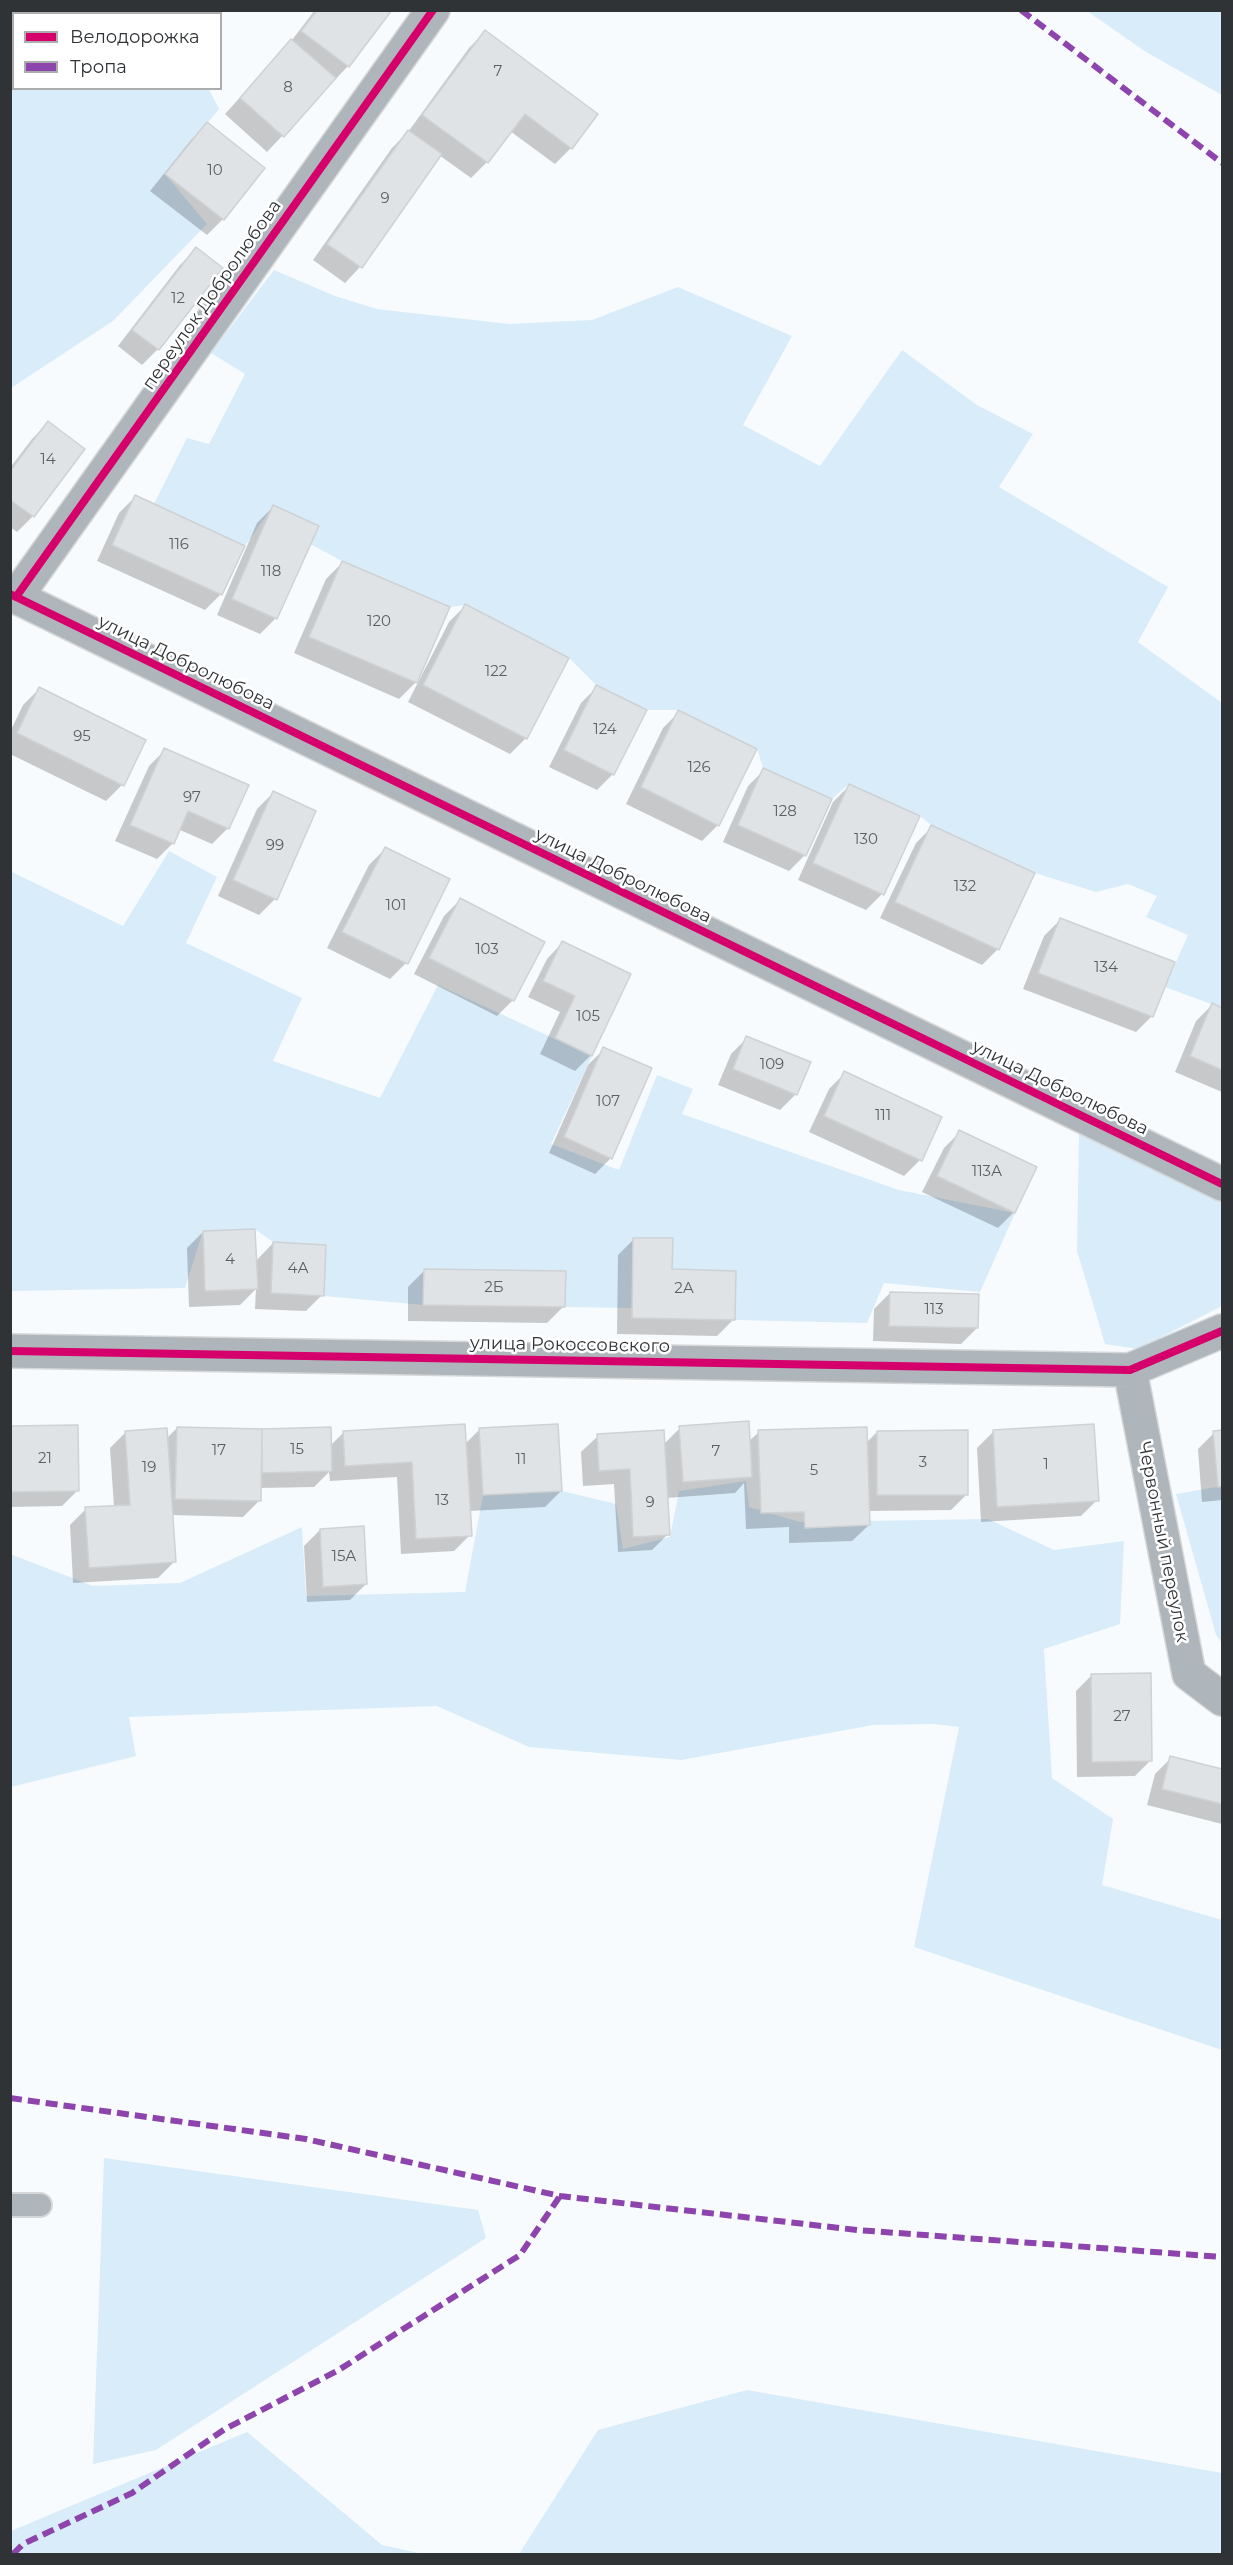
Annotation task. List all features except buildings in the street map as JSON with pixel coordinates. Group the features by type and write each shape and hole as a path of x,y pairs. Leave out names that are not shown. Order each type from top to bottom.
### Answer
{"street":[{"name":"переулок Добролюбова","path":"13,596 433,10"},
{"name":"улица Добролюбова","path":"13,596 1222,1184"},
{"path":"1130,1370 1222,1331"},
{"name":"улица Рокоссовского","path":"10,1351 1130,1370"},
{"name":"Червонный переулок","path":"1130,1370 1189,1674 1222,1699"}],"lane":[{"path":"10,2205 40,2205"}],"shaded area":[{"path":"11,11 179,11 12,12 12,90 210,90 219,109 165,174 207,224 113,321 11,388"},
{"path":"1087,11 1222,11 1222,95 1146,52"},
{"path":"274,270 335,296 377,309 509,324 592,320 678,287 792,336 743,425 820,466 902,350 977,405 1033,434 999,487 1168,587 1138,642 1222,703 1222,1008 1165,987 1188,935 1146,917 1157,896 1128,884 1096,892 1035,873 849,784 832,799 763,768 757,749 678,710 647,710 596,685 569,658 465,605 450,607 342,561 310,544 273,506 245,546 154,504 187,438 209,444 245,374 211,353"},
{"path":"169,851 217,877 186,943 302,998 273,1061 380,1098 438,985 592,1056 551,1144 619,1170 657,1075 693,1089 682,1114 899,1190 1015,1213 980,1292 884,1283 867,1323 735,1320 736,1271 672,1269 672,1238 634,1238 632,1308 565,1307 565,1271 424,1269 423,1305 324,1296 326,1245 273,1242 255,1229 203,1231 185,1288 11,1291 10,871 123,926"},
{"path":"1079,1134 1222,1200 1222,1306 1138,1349 1105,1344 1077,1251"},
{"path":"746,1481 749,1507 800,1522 988,1519 1054,1550 1124,1541 1120,1624 1044,1649 1052,1778 1113,1819 1102,1885 1222,1920 1222,2050 914,1947 959,1727 934,1724 873,1725 681,1760 529,1747 437,1706 129,1717 136,1756 11,1787 10,1554 93,1586 180,1583 302,1527 306,1596 465,1592 483,1495 562,1491 616,1504 623,1549 670,1537 679,1491"},
{"path":"1222,1486 1222,1643 1216,1635 1176,1494"},
{"path":"104,2158 478,2210 486,2238 156,2450 93,2464"},
{"path":"747,2390 1222,2473 1222,2554 519,2554 598,2430"},
{"path":"247,2432 382,2545 423,2554 11,2554 11,2531"}],"marked path":[{"path":"1021,10 1222,163"},
{"path":"10,2098 306,2139 560,2196 857,2230 1222,2257"},
{"path":"13,2554 23,2544 132,2493 225,2429 337,2371 520,2255 560,2196"}],"cycle path":[{"path":"16,597 433,10"},
{"path":"10,594 1222,1184"},
{"path":"10,1351 1130,1370 1222,1331"}]}
